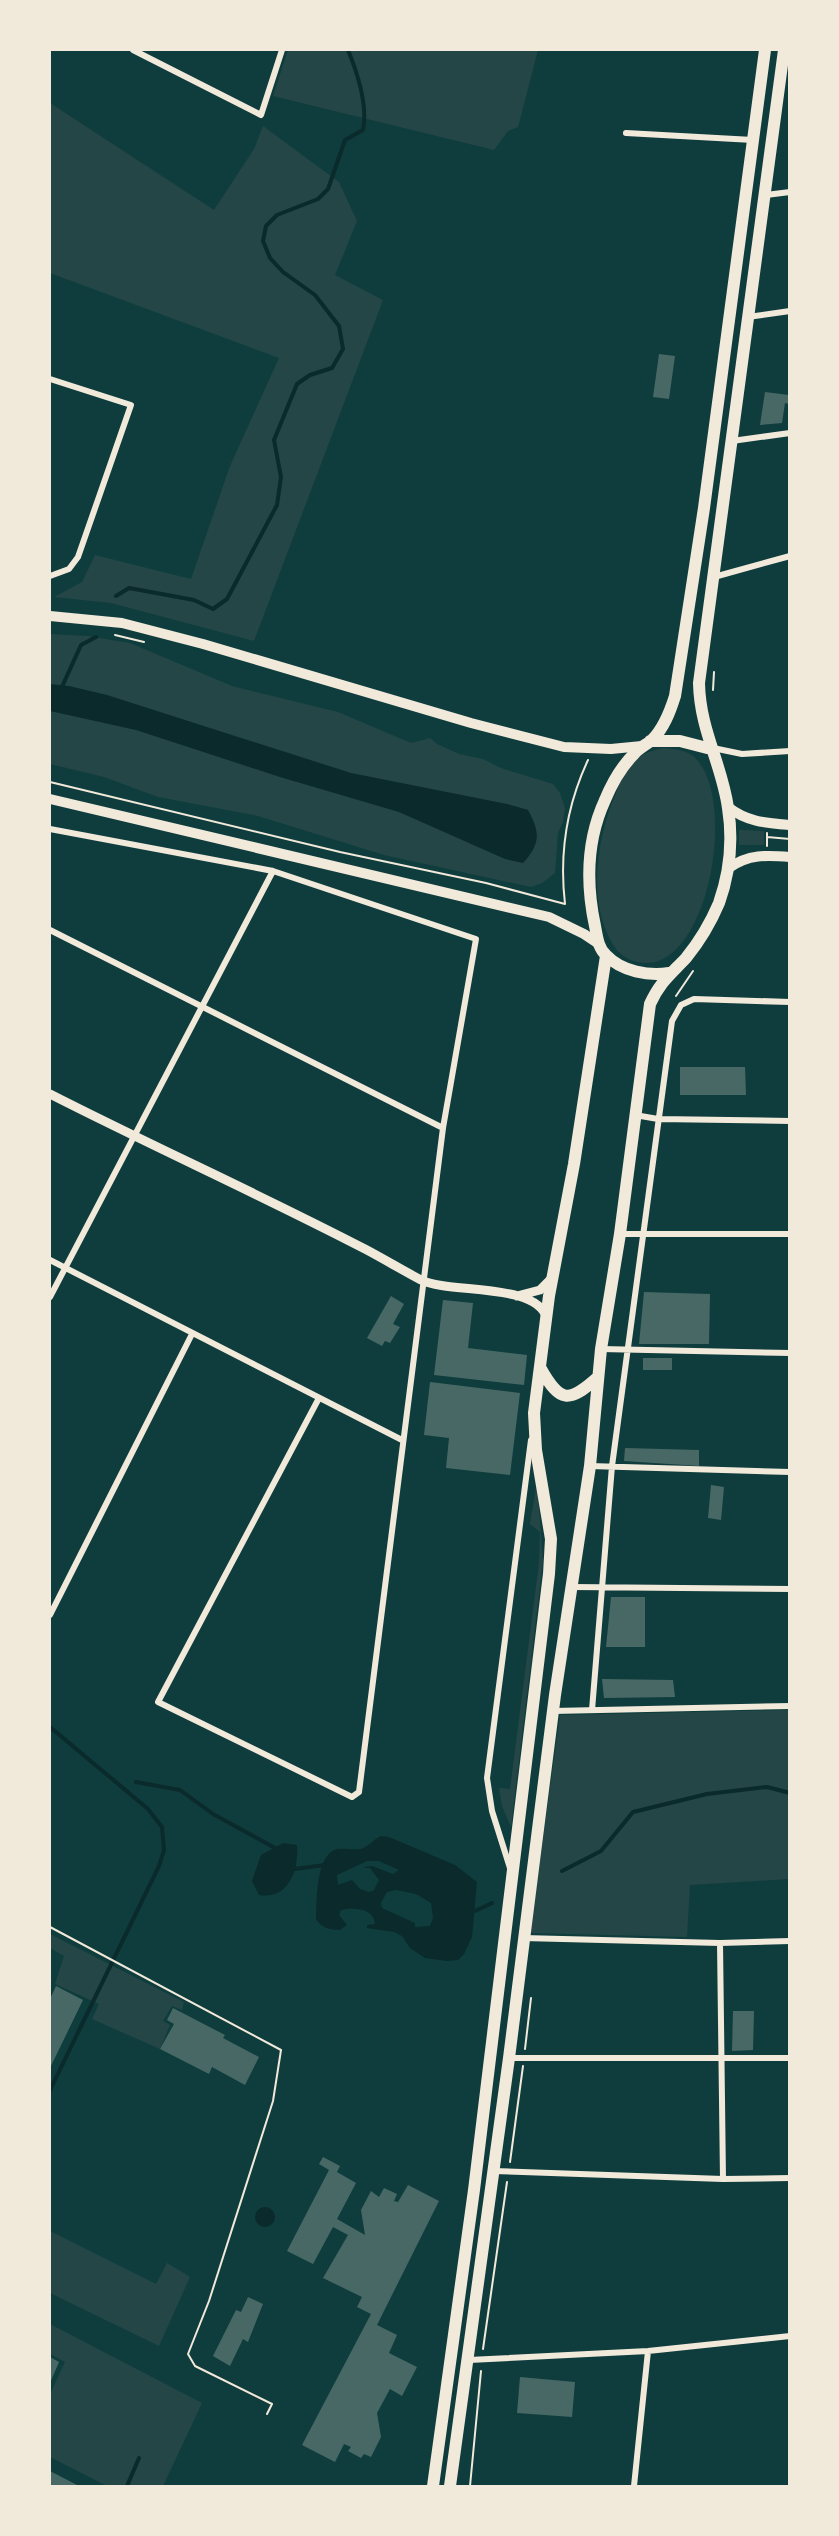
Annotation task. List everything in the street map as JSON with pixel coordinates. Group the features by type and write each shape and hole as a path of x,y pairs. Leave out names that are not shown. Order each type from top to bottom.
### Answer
{"main road":[{"path":"669,973 652,975 630,970 606,956 599,944 589,891 590,856 604,801 620,771 646,744 670,713 675,696 706,497 765,50"},
{"path":"450,2487 509,2058 552,1711 590,1466 597,1378 620,1234 650,1004 669,973 685,958 702,935 718,904 729,868 731,844 728,807 700,705 699,683 747,317 785,79 784,50"},
{"path":"50,616 122,623 142,628 471,723 564,747 611,749 680,741 711,749"},
{"path":"50,799 549,917 599,944"},
{"path":"728,807 744,818 789,825"},
{"path":"729,868 747,857 766,855 789,857"},
{"path":"433,2487 474,2190 549,1574 551,1539 536,1450 534,1413 553,1276 574,1164 606,956"},
{"path":"541,1369 552,1388 560,1395 569,1397 580,1393 597,1378"}],"street":[{"path":"133,50 261,114 282,50"},
{"path":"626,133 753,140"},
{"path":"766,195 789,192"},
{"path":"747,317 789,311"},
{"path":"50,379 131,405 78,557 69,569 50,576"},
{"path":"731,441 789,433"},
{"path":"714,577 789,556"},
{"path":"711,749 742,754 789,752"},
{"path":"50,829 273,871 476,939 443,1128 359,1792 356,1796 346,1796 158,1702 319,1398"},
{"path":"50,1297 273,871"},
{"path":"50,930 443,1128"},
{"path":"592,1710 612,1466 672,1021 681,1005 694,999 789,1002"},
{"path":"50,1094 365,1249 424,1282 517,1296 536,1303 547,1319"},
{"path":"635,1115 658,1119 789,1120"},
{"path":"620,1234 789,1234"},
{"path":"50,1260 402,1440"},
{"path":"517,1296 540,1290 553,1276"},
{"path":"50,1615 192,1334"},
{"path":"601,1349 789,1353"},
{"path":"512,1873 492,1811 487,1778 534,1413"},
{"path":"590,1466 789,1472"},
{"path":"572,1587 789,1589"},
{"path":"552,1711 789,1706"},
{"path":"523,1938 720,1943 789,1941"},
{"path":"720,1943 723,2179"},
{"path":"509,2058 789,2058"},
{"path":"492,2171 723,2179 789,2178"},
{"path":"469,2360 648,2351 789,2336"},
{"path":"634,2487 648,2351"}],"path":[{"path":"107,633 151,644"},
{"path":"713,692 715,665"},
{"path":"50,782 330,849 486,883 565,904 562,857 568,813 589,759 583,758"},
{"path":"766,855 768,823"},
{"path":"767,837 789,839"},
{"path":"50,1927 118,1961 281,2050 273,2101 209,2301 188,2354 195,2366 272,2404 267,2414"},
{"path":"510,2166 518,2101"},
{"path":"483,2354 507,2184"},
{"path":"470,2487 481,2371"}],"shaded area":[{"path":"288,50 538,50 518,127 508,131 494,150 273,96"},
{"path":"50,103 214,210 254,149 263,126 339,182 357,221 335,275 383,300 254,641 111,603 54,597 82,582 95,555 191,579 230,466 279,358 50,273"},
{"path":"50,634 87,636 130,643 232,686 338,712 411,743 430,738 437,744 459,754 483,759 501,768 553,784 560,793 565,808 563,822 558,833 555,873 542,883 531,887 384,855 258,816 158,797 104,777 50,764"},
{"path":"50,684 107,695 351,773 528,810 535,825 536,843 523,863 505,859 399,812 280,777 136,730 50,711"},
{"path":"663,748 690,754 707,777 714,807 715,843 709,880 698,915 682,942 662,960 637,962 625,957 617,950 604,926 597,888 600,849 609,811 626,773 641,756"},
{"path":"739,830 764,831 764,845 739,845"},
{"path":"537,1481 543,1561 511,1827 502,1806 499,1788 510,1789 539,1563 540,1532 530,1524"},
{"path":"789,1710 789,1879 690,1885 687,1937 530,1933 560,1715"},
{"path":"381,1836 389,1837 455,1865 477,1882 472,1937 464,1954 458,1960 425,1958 410,1948 402,1936 394,1932 367,1928 367,1925 375,1924 374,1919 362,1910 341,1910 339,1915 347,1925 340,1930 326,1928 316,1919 321,1869 330,1853 337,1849 361,1849","holes":["367,1861 379,1861 399,1870 393,1874 372,1866 365,1867 370,1868 379,1880 374,1890 369,1892 360,1889 352,1880 338,1885 337,1875","396,1890 416,1894 431,1903 433,1918 430,1926 415,1927 415,1923 382,1908 381,1903 387,1892"]},
{"path":"283,1843 297,1845 294,1873 285,1888 278,1893 259,1895 252,1881 261,1855"},
{"path":"50,1934 184,2002 182,2010 172,2006 163,2021 170,2025 160,2049 92,2019 99,2004 55,1984 64,1956 50,1948"},
{"path":"265,2207 272,2210 275,2217 272,2224 265,2227 258,2224 255,2217 258,2210"},
{"path":"50,2231 156,2284 167,2263 190,2277 159,2346 50,2293"},
{"path":"50,2324 202,2403 163,2486 107,2486 50,2457 50,2394 65,2362 50,2354"}],"building":[{"path":"659,354 675,356 669,399 653,397"},
{"path":"765,392 789,395 789,404 785,403 782,423 760,425"},
{"path":"680,1067 745,1067 746,1095 680,1095"},
{"path":"644,1292 710,1294 709,1344 639,1344"},
{"path":"391,1296 404,1304 393,1324 400,1327 390,1343 385,1341 382,1346 367,1338"},
{"path":"443,1300 473,1303 468,1348 527,1355 524,1385 434,1375"},
{"path":"643,1358 672,1358 672,1370 643,1370"},
{"path":"430,1382 520,1393 510,1475 446,1468 449,1438 424,1435"},
{"path":"625,1448 699,1450 699,1466 624,1461"},
{"path":"711,1485 724,1487 721,1520 708,1518"},
{"path":"611,1597 645,1597 645,1647 606,1647"},
{"path":"602,1679 673,1680 675,1697 604,1698"},
{"path":"56,1986 83,2000 50,2068 50,1999"},
{"path":"173,2008 225,2035 223,2038 259,2057 245,2085 212,2067 209,2074 160,2049 174,2024 167,2020"},
{"path":"733,2011 754,2011 753,2050 732,2051"},
{"path":"323,2157 340,2166 337,2172 356,2183 337,2219 365,2235 361,2210 371,2191 379,2197 384,2188 397,2194 394,2201 398,2202 408,2185 439,2201 377,2325 397,2335 389,2353 417,2367 402,2396 390,2389 377,2413 381,2437 371,2457 364,2454 361,2458 348,2451 351,2447 344,2444 335,2462 302,2445 371,2314 357,2307 362,2297 323,2278 348,2235 333,2227 313,2264 287,2251 329,2170 319,2164"},
{"path":"248,2297 263,2304 248,2342 243,2339 230,2366 213,2356 236,2310 241,2312"},
{"path":"50,2357 59,2362 50,2383"},
{"path":"520,2377 575,2382 572,2417 517,2413"},
{"path":"50,2471 79,2486 50,2486"}],"waterway":[{"path":"116,596 129,588 194,600 213,609 227,599 277,505 281,477 274,440 297,384 310,375 332,368 343,349 339,326 315,295 283,272 270,258 263,241 266,226 277,215 318,199 328,189 345,140 363,130 363,100 348,50"},
{"path":"61,689 81,645 96,637"},
{"path":"50,1727 148,1809 162,1827 164,1850 159,1866 50,2090"},
{"path":"136,1782 180,1790 213,1814 275,1848"},
{"path":"562,1871 601,1851 633,1812 707,1794 767,1787 790,1793"},
{"path":"293,1864 295,1869 325,1865"},
{"path":"471,1909 475,1911 492,1903"},
{"path":"127,2486 139,2458"}]}
